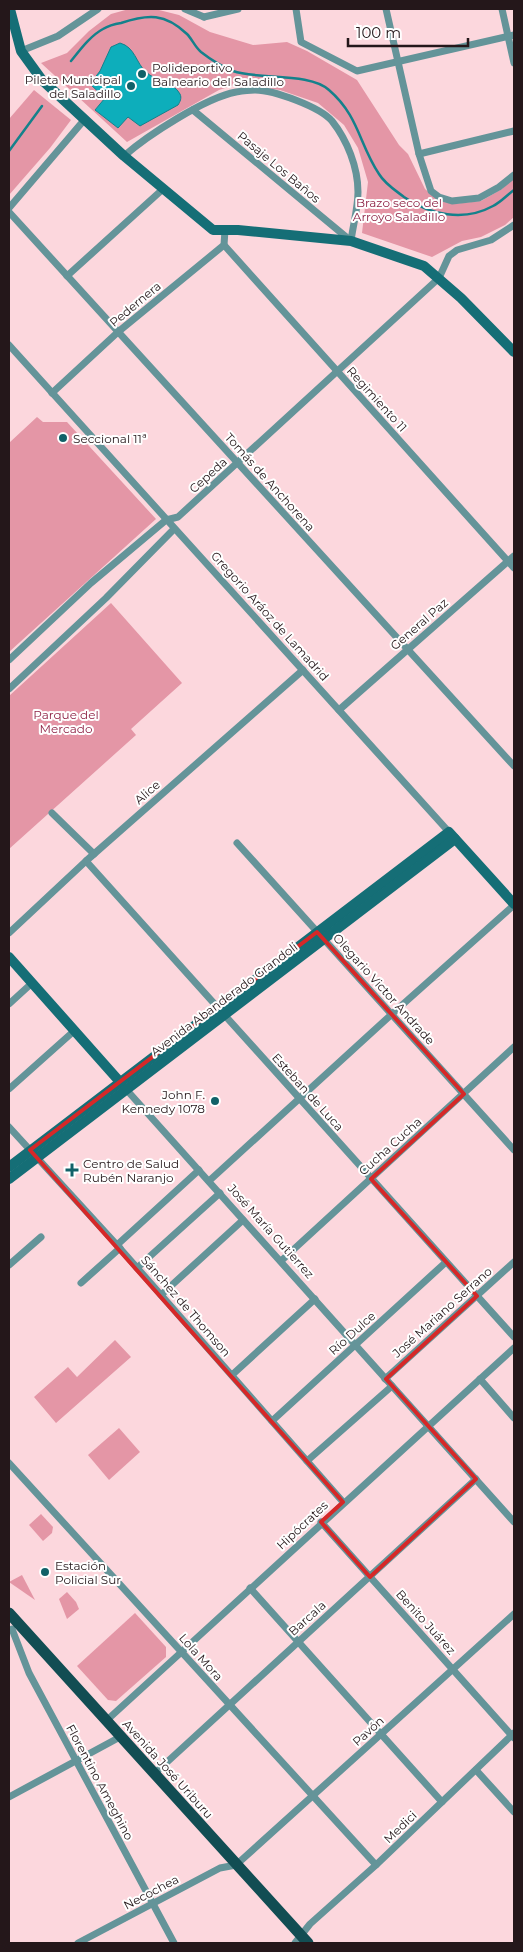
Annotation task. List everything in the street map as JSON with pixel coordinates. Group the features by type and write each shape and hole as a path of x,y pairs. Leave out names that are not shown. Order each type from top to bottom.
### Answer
{"main road":[{"name":"Avenida José Uriburu","path":"9,1613 13,1627 106,1720 236,1865 301,1941"}],"street":[{"path":"21,51 58,36 98,9"},
{"path":"185,9 204,17 238,9"},
{"path":"203,9 204,17"},
{"path":"296,9 301,42 358,71 511,36"},
{"path":"386,9 419,154 431,191 439,197 452,201 479,198 499,187 514,175"},
{"path":"502,9 511,36 514,63"},
{"path":"11,11 21,51 42,80 124,156 213,230 351,241 424,266 439,278 514,352"},
{"path":"124,156 142,141 193,110 218,97 235,92 256,90 309,105 331,120 343,137 355,165 358,192 351,241"},
{"name":"Pasaje Los Baños","path":"193,110 351,241"},
{"path":"9,208 85,119"},
{"path":"419,154 514,131"},
{"path":"67,276 163,189"},
{"name":"Tomás de Anchorena","path":"9,212 514,766"},
{"path":"439,278 449,256 457,250 491,240 514,225"},
{"path":"224,230 224,245"},
{"name":"Pedernera","path":"52,392 118,332 224,245"},
{"name":"Regimiento 11","path":"224,245 514,568"},
{"name":"Cepeda","path":"9,660 91,583 166,520 178,517 439,278"},
{"name":"Gregorio Aráoz de Lamadrid","path":"9,345 514,904"},
{"path":"9,689 106,598 174,529"},
{"name":"General Paz","path":"339,710 514,556"},
{"name":"Alice","path":"9,933 86,861 303,670"},
{"path":"52,814 94,854"},
{"name":"Avenida Abanderado Grandoli","path":"9,1179 34,1154 452,835"},
{"name":"Olegario Victor Andrade","path":"237,843 514,1150"},
{"name":"Esteban de Luca","path":"86,861 514,1337"},
{"path":"209,1181 514,904"},
{"name":"José María Gutierrez","path":"9,957 392,1386 513,1518"},
{"path":"9,1004 32,983"},
{"path":"9,1089 74,1031"},
{"name":"Cucha Cucha","path":"281,1261 514,1047"},
{"name":"Sánchez de Thomson","path":"9,1127 137,1268 344,1502"},
{"name":"Avenida Abanderado Grandoli","path":"9,1167 34,1154"},
{"path":"81,1283 199,1170"},
{"path":"137,1268 220,1193"},
{"path":"161,1295 243,1220"},
{"path":"9,1266 41,1236"},
{"name":"Río Dulce","path":"272,1421 446,1262"},
{"name":"José Mariano Serrano","path":"386,1379 514,1262"},
{"path":"232,1375 315,1299"},
{"name":"Hipócrates","path":"106,1720 514,1348"},
{"path":"480,1379 514,1418"},
{"path":"307,1461 392,1386"},
{"name":"Lola Mora","path":"9,1463 376,1865"},
{"name":"Barcala","path":"154,1774 476,1479"},
{"name":"Benito Juárez","path":"321,1522 514,1736"},
{"path":"250,1588 442,1802"},
{"name":"Pavón","path":"236,1865 514,1614"},
{"name":"Florentino Ameghino","path":"13,1627 29,1673 174,1943"},
{"name":"Medici","path":"301,1941 310,1924 514,1736"},
{"path":"9,1797 120,1737"},
{"path":"476,1770 514,1812"},
{"name":"Necochea","path":"78,1943 220,1868 236,1865"}],"highlighted area":[{"path":"317,932 464,1094 371,1179 477,1296 386,1379 476,1479 370,1577 321,1522 343,1502 30,1150"}],"green space":[{"name":"Brazo seco del Arroyo Saladillo","path":"129,9 155,9 179,15 210,32 253,45 287,42 307,51 357,80 399,145 408,154 425,189 437,199 452,204 481,201 502,189 514,178 514,217 505,225 481,237 462,241 432,257 362,233 368,182 358,148 344,125 318,103 280,90 237,84 219,90 127,142 41,63 67,53 89,31 111,14"},
{"path":"34,90 71,120 50,148 9,195 9,119"},
{"path":"37,417 43,422 67,422 156,519 9,652 9,443"},
{"name":"Parque del Mercado","path":"111,603 182,683 131,729 136,735 9,849 9,696"},
{"path":"115,1340 131,1357 56,1423 34,1397 68,1367 77,1377"},
{"path":"119,1428 140,1452 109,1480 88,1455"},
{"path":"41,1514 53,1527 52,1533 43,1541 29,1525"},
{"path":"22,1575 35,1600 9,1582"},
{"path":"67,1592 76,1602 79,1609 67,1619 59,1599"},
{"path":"135,1613 166,1647 166,1657 116,1701 108,1700 77,1666"}],"water":[{"name":"Pileta Municipal del Saladillo","path":"120,43 129,48 146,72 154,78 169,84 181,95 178,105 140,126 128,117 118,128 95,110 105,98 90,84 100,71 111,47"}],"waterway":[{"path":"71,61 90,39 107,27 140,18 156,17 164,19 187,34 201,52 233,71 244,74 297,78 320,84 329,90 339,100 353,120 372,163 381,178 414,203 436,212 459,215 471,214 499,203 514,190"},
{"path":"9,151 42,106"}],"place":[{"name":"Polideportivo Balneario del Saladillo","path":"142,74"},
{"name":"Pileta Municipal del Saladillo","path":"131,86"},
{"name":"Seccional 11ª","path":"63,438"},
{"name":"John F. Kennedy 1078","path":"215,1101"},
{"name":"Centro de Salud Rubén Naranjo","path":"72,1170"},
{"name":"Estación Policial Sur","path":"45,1572"}]}
